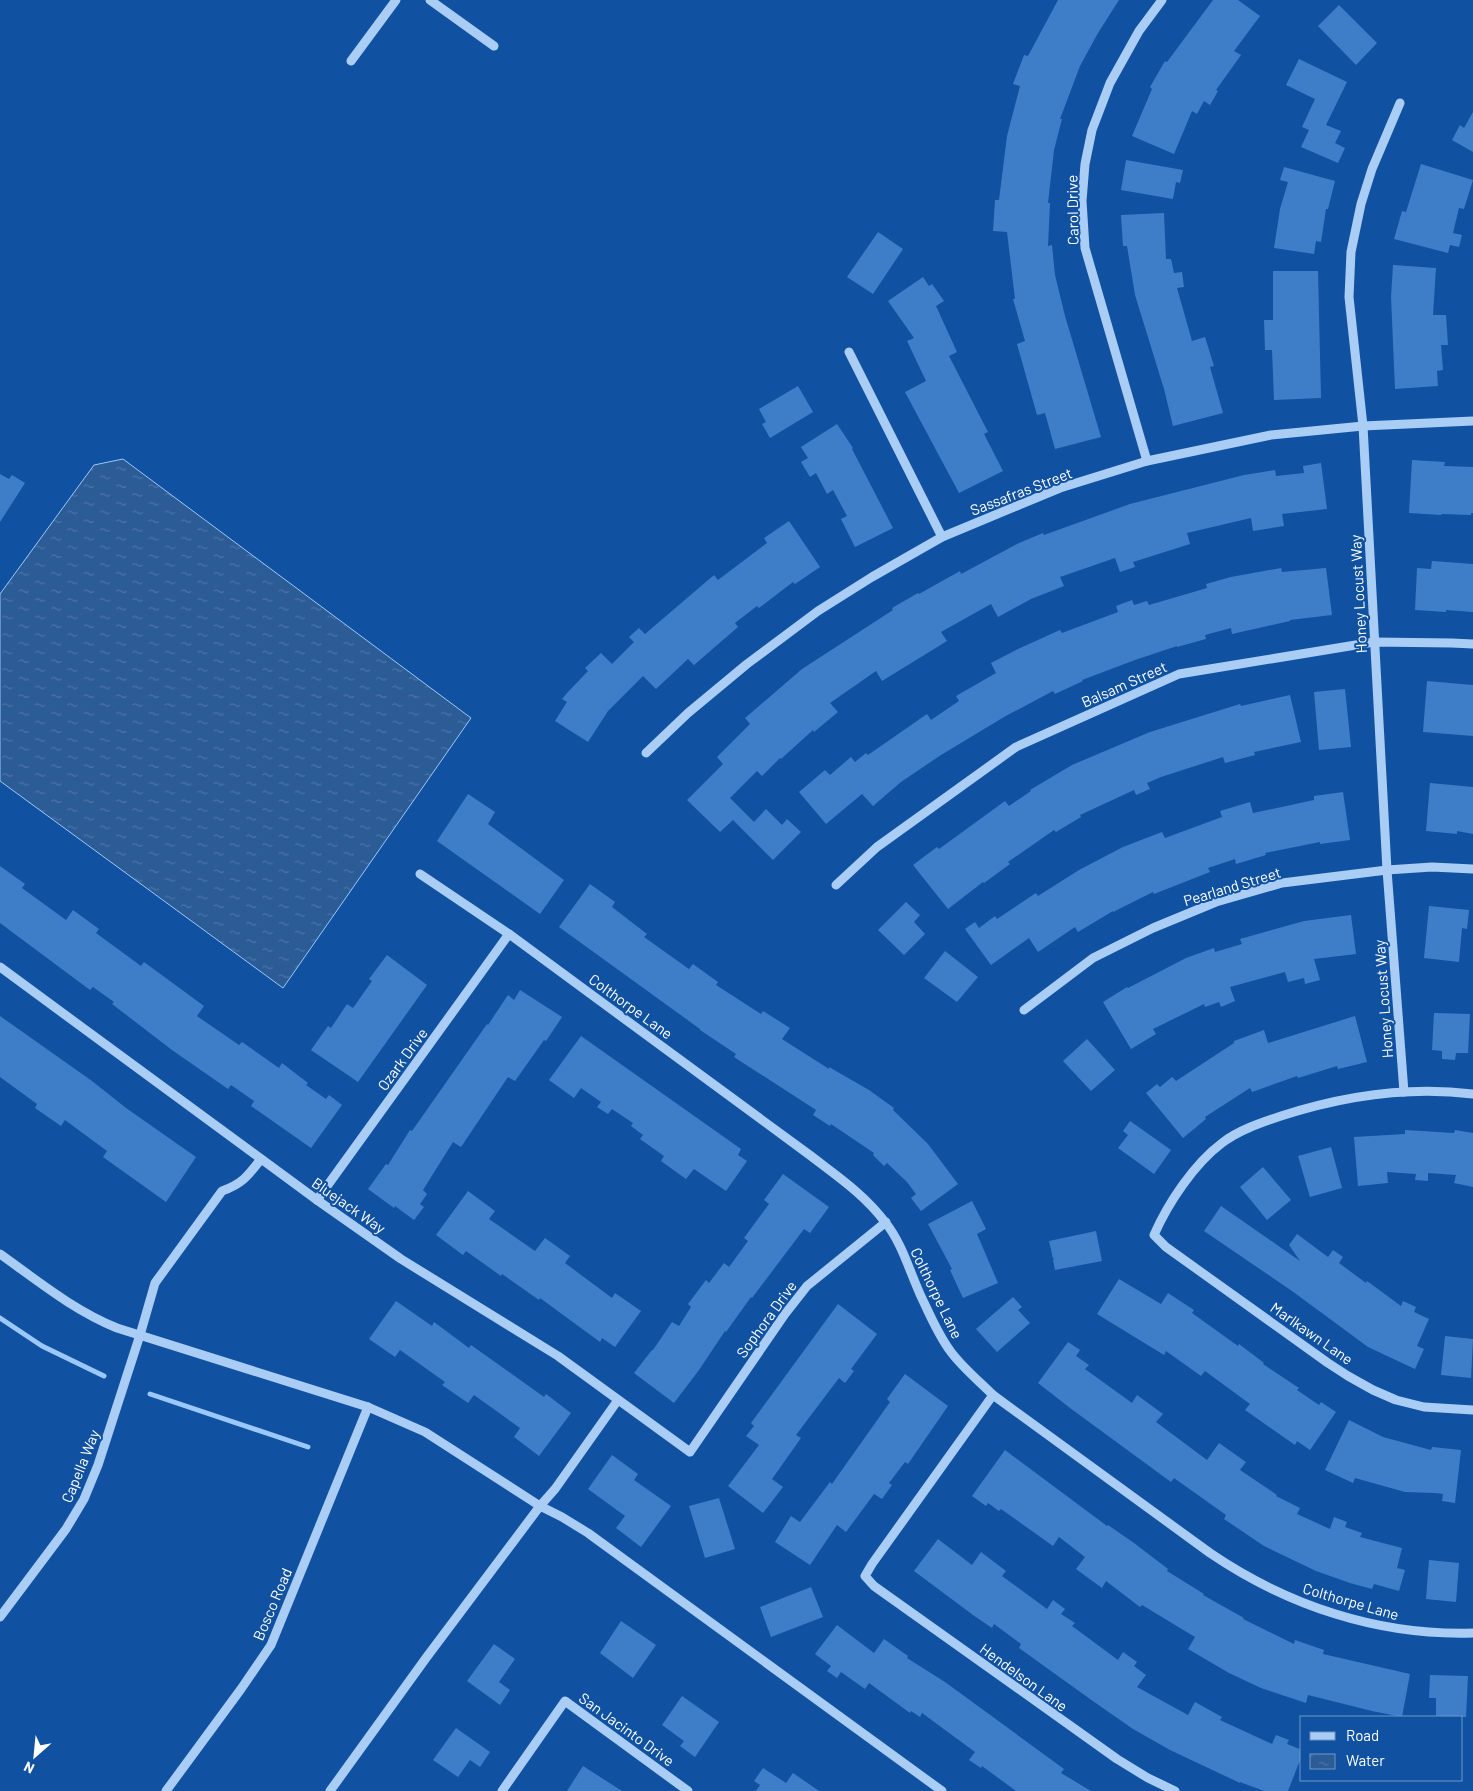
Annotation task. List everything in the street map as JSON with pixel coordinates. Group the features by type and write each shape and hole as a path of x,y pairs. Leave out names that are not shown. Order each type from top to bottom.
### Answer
{"street":[{"path":"351,61 396,0"},
{"path":"430,0 494,46"},
{"name":"Carol Drive","path":"1147,461 1085,248 1082,201 1085,164 1092,130 1110,83 1139,31 1162,0"},
{"name":"Honey Locust Way","path":"1400,103 1372,169 1360,204 1351,252 1349,297 1363,426 1387,870 1404,1092"},
{"path":"848,352 942,537"},
{"name":"Sassafras Street","path":"646,753 688,713 747,664 818,611 872,577 942,537 1060,488 1147,461 1271,435 1363,426 1473,421"},
{"name":"Balsam Street","path":"836,885 878,847 1016,747 1179,674 1374,642 1473,644"},
{"name":"Pearland Street","path":"1024,1010 1093,958 1153,928 1216,902 1282,883 1387,870 1432,867 1473,869"},
{"name":"Colthorpe Lane","path":"420,874 510,934 858,1192 886,1222 912,1272 934,1323 950,1351 993,1395 1210,1553 1260,1584 1316,1608 1413,1632 1473,1633"},
{"name":"Ozark Drive","path":"317,1200 510,934"},
{"name":"Bluejack Way","path":"0,968 317,1200 401,1259 558,1356 690,1452"},
{"path":"1404,1092 1473,1094"},
{"name":"Marlkawn Lane","path":"1404,1092 1360,1096 1329,1102 1266,1121 1239,1133 1221,1144 1196,1169 1169,1206 1154,1235 1166,1247 1348,1376 1396,1400 1424,1407 1473,1410"},
{"name":"Capella Way","path":"0,1617 66,1528 84,1499 98,1465 155,1283 222,1191 246,1179 261,1159"},
{"name":"Sophora Drive","path":"690,1452 784,1314 807,1286 886,1222"},
{"path":"0,1254 64,1301 116,1328 368,1407 425,1432 540,1506 562,1517 588,1534 942,1791"},
{"name":"Hendelson Lane","path":"993,1395 865,1576 874,1586 1083,1736 1148,1778 1175,1791"},
{"path":"330,1791 426,1658 540,1506 555,1489 618,1400"},
{"name":"Bosco Road","path":"166,1791 271,1645 368,1407"},
{"name":"San Jacinto Drive","path":"502,1791 565,1701 688,1791"}],"water":[{"path":"123,459 471,718 283,988 0,781 0,594 94,465"}],"building":[{"path":"1058,0 1119,0 1080,66 1060,119 1062,119 1054,150 1048,203 1050,203 1048,246 1052,245 1055,275 1065,316 1101,437 1055,449 1045,413 1037,415 1017,344 1025,341 1013,299 1015,299 1007,232 993,231 995,200 999,200 1007,136 1020,86 1013,84 1024,55 1028,56"},
{"path":"1213,0 1238,0 1260,16 1234,51 1241,55 1216,90 1218,91 1210,105 1204,101 1197,114 1192,111 1174,154 1132,136 1152,89 1150,87 1165,61 1167,62"},
{"path":"1339,5 1377,43 1356,65 1318,26"},
{"path":"1299,59 1347,82 1326,125 1341,131 1335,143 1345,148 1338,163 1301,147 1309,130 1302,127 1315,99 1286,85"},
{"path":"1473,112 1473,152 1452,140 1460,125 1464,128"},
{"path":"1126,160 1183,170 1180,183 1176,182 1173,199 1121,190"},
{"path":"1421,164 1473,180 1464,209 1459,208 1453,233 1462,235 1459,247 1450,245 1448,253 1394,239 1402,211 1406,212"},
{"path":"1284,167 1335,181 1328,209 1326,209 1321,242 1316,241 1314,254 1274,248 1280,209 1288,182 1280,180"},
{"path":"1164,213 1166,259 1171,259 1174,273 1182,272 1184,287 1177,288 1192,341 1205,337 1214,366 1210,367 1223,413 1173,426 1164,389 1135,295 1127,246 1123,246 1121,215"},
{"path":"878,232 903,249 873,294 847,277"},
{"path":"1393,265 1436,268 1433,315 1446,315 1448,345 1441,345 1443,370 1437,371 1438,386 1395,389 1391,297"},
{"path":"1273,271 1318,271 1321,398 1274,400 1272,350 1265,350 1264,320 1273,320"},
{"path":"923,277 929,286 932,284 944,301 936,306 957,352 949,356 988,432 984,434 1003,471 959,493 905,392 926,381 907,341 914,338 888,301"},
{"path":"798,386 813,412 770,438 762,424 766,422 759,409"},
{"path":"837,424 853,448 893,528 855,547 841,519 847,516 833,490 827,494 816,473 810,477 801,462 808,458 801,447"},
{"path":"1412,460 1445,462 1444,466 1473,467 1473,513 1471,515 1441,515 1409,513"},
{"path":"1321,463 1327,509 1282,514 1284,526 1253,531 1251,518 1187,533 1190,544 1133,562 1135,567 1120,572 1115,558 1060,577 1064,586 1031,599 998,617 991,604 941,632 947,641 882,681 876,671 830,703 838,712 814,732 813,730 762,776 757,771 730,798 754,822 766,809 782,825 787,819 801,832 773,860 733,820 720,832 687,800 723,764 717,757 750,724 745,718 802,669 893,610 892,608 918,593 960,571 961,574 1019,543 1130,504 1244,475 1275,470 1276,476 1304,473 1303,466"},
{"path":"0,474 9,479 12,475 25,483 0,522"},
{"path":"789,521 820,567 795,584 793,582 759,608 757,606 735,623 738,627 694,665 688,659 656,689 643,676 608,711 588,742 555,721 567,702 562,699 588,671 585,668 601,653 612,664 634,642 629,637 639,628 645,634 714,575 718,580 767,543 764,538"},
{"path":"1432,561 1473,564 1473,612 1415,610 1417,568 1431,569"},
{"path":"1281,568 1282,572 1326,568 1332,615 1290,620 1232,634 1231,628 1205,635 1206,639 1177,646 1135,660 1082,680 1055,694 1053,691 1004,717 941,755 901,782 873,806 862,794 826,824 799,792 825,770 830,775 851,757 855,762 866,753 868,755 927,714 931,720 959,701 956,696 996,673 991,663 1018,649 1060,630 1062,633 1118,612 1116,606 1132,600 1134,605 1147,601 1149,605 1207,588 1206,584 1231,577"},
{"path":"1427,681 1473,685 1473,736 1423,732"},
{"path":"1345,689 1351,747 1319,750 1314,692"},
{"path":"1290,695 1301,742 1254,752 1255,755 1225,763 1223,757 1147,783 1150,789 1136,795 1134,790 1080,815 1081,817 1056,832 1054,830 1008,862 1010,864 948,909 913,865 937,847 939,849 1005,801 1009,806 1030,790 1072,765 1150,732 1240,704 1241,706"},
{"path":"1430,783 1473,787 1473,834 1457,831 1457,834 1426,831"},
{"path":"1343,792 1350,840 1320,844 1320,842 1265,853 1266,855 1236,864 1235,859 1208,868 1210,872 1154,894 1153,892 1113,911 1078,932 1075,927 1038,952 1029,938 991,965 965,929 975,922 979,928 995,916 997,919 1036,893 1038,896 1079,870 1123,847 1162,832 1165,838 1222,817 1220,811 1250,802 1253,813 1314,800 1314,796"},
{"path":"468,794 495,812 488,824 564,880 540,914 437,841"},
{"path":"0,866 25,884 22,888 66,920 73,910 99,929 96,933 141,966 144,962 204,1006 197,1016 239,1045 242,1042 279,1068 282,1063 308,1083 306,1085 326,1099 329,1095 342,1105 311,1148 251,1106 254,1101 231,1085 228,1089 172,1050 112,1004 114,1002 93,987 90,990 0,923"},
{"path":"590,884 615,902 612,907 647,934 644,937 689,969 693,964 718,982 716,985 761,1014 763,1011 790,1028 782,1039 829,1069 829,1067 869,1090 894,1108 893,1110 928,1144 958,1184 921,1211 911,1198 916,1194 907,1182 887,1163 884,1166 873,1155 874,1153 831,1124 830,1126 813,1115 816,1110 734,1057 736,1054 559,927"},
{"path":"906,902 920,915 914,922 925,934 904,955 878,930"},
{"path":"1429,906 1469,910 1467,929 1462,928 1459,962 1424,958"},
{"path":"1351,915 1356,954 1314,959 1320,980 1305,984 1304,978 1288,982 1285,972 1230,987 1235,1001 1221,1007 1219,1002 1205,1007 1204,1004 1153,1029 1156,1034 1131,1049 1103,1002 1127,987 1186,958 1214,948 1215,952 1242,944 1240,939 1304,921"},
{"path":"945,951 978,977 957,1002 924,978"},
{"path":"387,955 427,985 358,1082 311,1050 328,1026 331,1028 347,1004 353,1008 372,981 369,979"},
{"path":"520,990 562,1017 515,1081 508,1077 461,1147 453,1142 423,1190 427,1194 420,1204 424,1207 414,1220 368,1189 386,1164 388,1165 410,1130 412,1131 508,995 514,1000"},
{"path":"1434,1013 1470,1014 1468,1053 1456,1053 1455,1060 1442,1059 1442,1051 1432,1050"},
{"path":"0,1016 196,1157 166,1202 103,1157 107,1151 65,1120 61,1126 35,1108 37,1104 0,1077"},
{"path":"1355,1016 1367,1062 1338,1069 1337,1066 1298,1078 1297,1076 1252,1092 1250,1088 1205,1117 1206,1119 1183,1138 1146,1093 1157,1084 1160,1087 1172,1077 1176,1081 1234,1043 1234,1041 1264,1030 1268,1043"},
{"path":"581,1036 741,1149 738,1155 747,1161 726,1191 694,1169 686,1179 661,1161 664,1156 640,1139 643,1135 631,1126 633,1123 612,1109 608,1114 597,1107 601,1102 581,1088 574,1098 549,1080"},
{"path":"1087,1039 1115,1070 1091,1091 1063,1061"},
{"path":"1130,1121 1171,1150 1154,1174 1118,1148 1128,1135 1123,1131"},
{"path":"1405,1130 1454,1133 1455,1130 1473,1133 1473,1187 1454,1183 1456,1175 1428,1173 1428,1181 1415,1180 1416,1174 1387,1172 1388,1183 1358,1186 1354,1137 1405,1134"},
{"path":"1331,1147 1342,1188 1310,1197 1298,1156"},
{"path":"1263,1167 1291,1200 1267,1220 1240,1187"},
{"path":"783,1174 829,1207 810,1233 804,1229 725,1331 674,1403 634,1373 672,1322 679,1326 691,1307 688,1304 706,1280 709,1283 724,1263 729,1267 748,1241 744,1238 769,1204 764,1200"},
{"path":"468,1191 495,1211 489,1219 535,1251 545,1238 570,1256 565,1263 612,1298 615,1293 641,1311 615,1347 602,1338 600,1342 540,1298 539,1300 502,1274 501,1276 466,1251 463,1255 436,1235"},
{"path":"972,1201 986,1229 977,1234 998,1283 963,1298 950,1270 952,1269 928,1224"},
{"path":"1221,1206 1300,1261 1289,1245 1297,1234 1328,1257 1333,1250 1343,1257 1339,1263 1401,1306 1403,1301 1416,1307 1414,1312 1429,1319 1417,1346 1424,1349 1415,1369 1368,1347 1292,1291 1204,1231"},
{"path":"1096,1231 1102,1261 1055,1270 1053,1260 1055,1258 1053,1259 1049,1241"},
{"path":"1119,1279 1161,1304 1168,1293 1194,1310 1192,1313 1238,1346 1239,1344 1263,1364 1299,1388 1297,1390 1319,1405 1321,1402 1336,1412 1310,1450 1297,1441 1295,1445 1245,1410 1250,1404 1205,1371 1201,1376 1166,1351 1164,1355 1097,1314"},
{"path":"1013,1297 1022,1307 1018,1310 1030,1323 997,1352 976,1329"},
{"path":"396,1301 432,1326 434,1322 469,1348 471,1345 544,1397 546,1394 571,1413 539,1456 514,1437 520,1428 474,1395 468,1403 442,1385 445,1382 400,1350 395,1357 369,1339"},
{"path":"838,1304 877,1334 851,1369 854,1371 845,1383 839,1378 796,1435 801,1438 772,1479 783,1487 763,1513 728,1486 759,1445 746,1436 754,1426 751,1423"},
{"path":"1445,1336 1473,1339 1471,1378 1441,1375"},
{"path":"1068,1342 1080,1350 1076,1356 1089,1365 1085,1369 1132,1403 1137,1395 1163,1414 1156,1422 1207,1460 1219,1443 1246,1462 1240,1470 1276,1496 1300,1508 1297,1514 1330,1529 1334,1517 1347,1522 1345,1527 1362,1533 1360,1537 1402,1548 1397,1568 1405,1570 1399,1591 1374,1584 1372,1589 1350,1583 1316,1571 1264,1546 1224,1519 1226,1515 1174,1478 1171,1482 1070,1408 1038,1383"},
{"path":"905,1374 948,1406 908,1464 905,1462 889,1483 892,1485 882,1499 874,1494 846,1532 837,1525 810,1565 775,1542 791,1516 800,1522 830,1482 832,1484 890,1402 887,1399"},
{"path":"1349,1420 1383,1437 1431,1450 1432,1447 1461,1450 1455,1503 1442,1501 1443,1494 1405,1492 1355,1478 1353,1483 1325,1470"},
{"path":"1005,1450 1107,1526 1134,1543 1168,1569 1167,1571 1243,1619 1294,1644 1295,1640 1324,1650 1323,1654 1410,1674 1402,1716 1372,1711 1308,1695 1306,1703 1261,1688 1229,1673 1188,1649 1195,1637 1142,1605 1140,1607 1106,1581 1102,1588 1076,1569 1085,1557 1059,1537 1053,1546 1001,1509 999,1511 988,1503 986,1506 972,1496"},
{"path":"612,1455 638,1474 634,1480 671,1506 641,1547 616,1528 625,1516 588,1489"},
{"path":"719,1498 735,1549 705,1558 689,1506"},
{"path":"938,1539 972,1565 981,1552 1006,1571 1002,1576 1047,1609 1053,1600 1065,1609 1061,1614 1075,1623 1072,1626 1118,1660 1123,1652 1137,1662 1134,1666 1146,1675 1137,1687 1188,1715 1195,1702 1222,1717 1220,1720 1272,1744 1276,1735 1289,1740 1287,1744 1300,1749 1300,1760 1288,1791 1264,1791 1240,1783 1170,1750 1133,1729 1019,1648 1021,1644 994,1624 992,1628 914,1571"},
{"path":"1429,1560 1459,1563 1456,1602 1426,1599"},
{"path":"811,1587 823,1617 771,1637 760,1607"},
{"path":"621,1621 656,1645 633,1678 600,1653"},
{"path":"837,1625 874,1653 884,1639 908,1656 907,1658 945,1682 1064,1769 1061,1773 1091,1791 1016,1791 982,1766 981,1768 969,1760 975,1752 922,1713 920,1717 911,1711 910,1713 869,1683 865,1689 841,1672 837,1678 827,1671 831,1666 815,1654"},
{"path":"494,1644 515,1659 499,1682 510,1690 500,1705 467,1681"},
{"path":"1430,1675 1468,1676 1466,1717 1436,1716 1436,1698 1429,1698"},
{"path":"682,1696 719,1722 695,1757 680,1746 684,1741 662,1725"},
{"path":"456,1728 490,1752 480,1767 470,1760 458,1777 433,1760"},
{"path":"583,1766 622,1791 567,1791"},
{"path":"763,1768 786,1783 793,1773 819,1791 756,1791 760,1785 754,1781"}],"waterway":[{"path":"0,1318 42,1346 104,1376"},
{"path":"150,1394 308,1447"}]}
